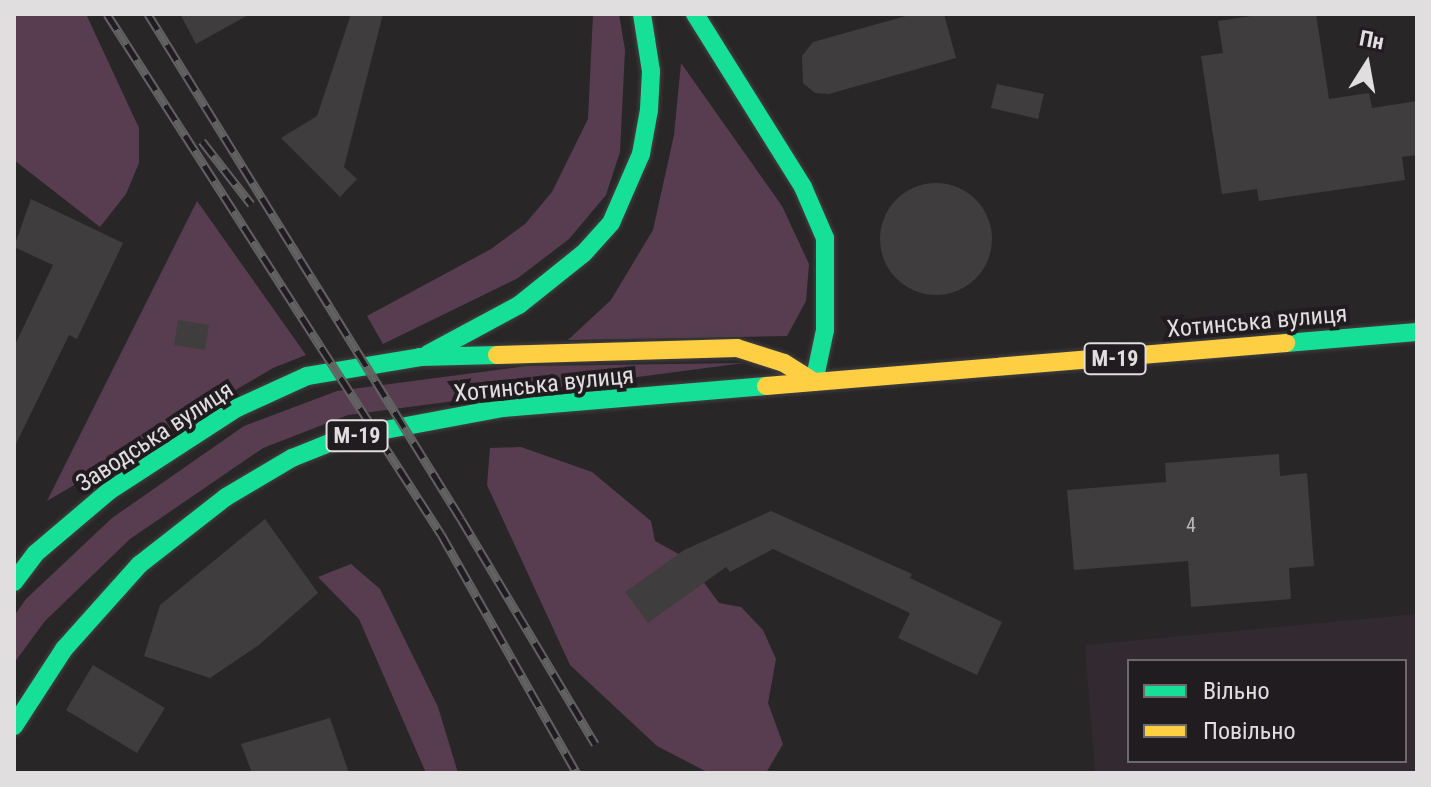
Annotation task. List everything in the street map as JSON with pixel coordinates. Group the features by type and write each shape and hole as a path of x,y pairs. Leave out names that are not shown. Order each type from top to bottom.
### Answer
{"main road":[{"name":"Заводська вулиця","path":"14,582 36,553 109,491 237,408 307,376 420,357 519,305 584,253 611,223 641,154 649,110 651,71 642,14"},
{"path":"695,14 803,187 825,238 828,292 814,382"},
{"name":"Хотинська вулиця","path":"14,726 64,649 139,565 226,497 292,458 342,438 503,408 1417,332"},
{"name":"Хотинська вулиця","path":"420,357 737,348 784,363 814,382"}],"shaded area":[{"path":"14,14 86,14 139,128 139,163 126,194 100,227 14,160"},
{"path":"593,14 619,14 625,50 620,152 606,195 569,239 518,278 383,344 367,316 491,249 525,224 552,192 588,119"},
{"path":"681,63 782,206 809,264 806,301 787,336 568,340 611,300 653,230 674,135"},
{"path":"197,201 306,355 273,368 47,501"},
{"path":"744,363 348,415 263,448 130,539 45,621 14,663 14,616 26,599 112,518 244,426 337,391 527,366"},
{"path":"521,447 592,472 651,521 655,541 686,558 719,603 741,607 763,630 776,659 768,703 783,744 766,773 709,773 657,746 570,665 487,485 490,448"},
{"path":"351,564 380,589 438,707 458,773 426,773 359,619 318,577"},
{"path":"1417,614 1417,773 1095,773 1085,645"}],"building":[{"path":"180,14 250,14 196,44"},
{"path":"351,14 383,14 344,167 357,179 340,197 281,138 317,116"},
{"path":"913,14 944,14 956,58 829,94 815,93 803,83 802,56 813,42"},
{"path":"1264,14 1316,14 1329,99 1369,93 1372,108 1417,101 1417,155 1402,157 1405,180 1259,201 1257,189 1222,194 1201,56 1223,53 1218,21"},
{"path":"997,84 1044,94 1038,119 991,108"},
{"path":"936,183 957,188 975,200 987,218 992,239 987,260 975,278 957,290 936,295 915,290 897,278 885,260 880,239 885,218 897,200 915,188"},
{"path":"31,199 123,243 77,339 69,335 14,448 14,347 53,265 14,247"},
{"path":"178,320 209,325 205,350 174,345"},
{"path":"1279,454 1280,476 1307,473 1314,566 1289,568 1291,599 1191,607 1188,561 1074,570 1067,490 1166,482 1165,463"},
{"path":"771,511 912,574 910,578 1002,622 977,675 898,638 910,613 773,549 730,572 726,567 648,623 625,592 684,550"},
{"path":"265,519 318,593 259,645 210,678 144,656 160,605"},
{"path":"93,665 165,708 137,753 66,710"},
{"path":"330,718 349,773 252,773 241,744"}],"railway":[{"path":"107,14 441,534 577,773"},
{"path":"148,14 461,519 595,744"},
{"path":"202,141 251,204"}],"traffic: fast":[{"path":"428,354 519,305 584,253 611,223 641,154 649,110 651,71 642,14"},
{"path":"695,14 803,187 825,238 825,330 814,382"},
{"path":"1286,343 1417,332"},
{"path":"14,582 36,553 109,491 237,408 307,376 420,357 497,355"},
{"path":"14,726 64,649 139,565 226,497 292,458 342,438 503,408 766,386"}],"traffic: slow":[{"path":"766,386 1286,343"},
{"path":"497,355 737,348 784,363 814,382"}]}
